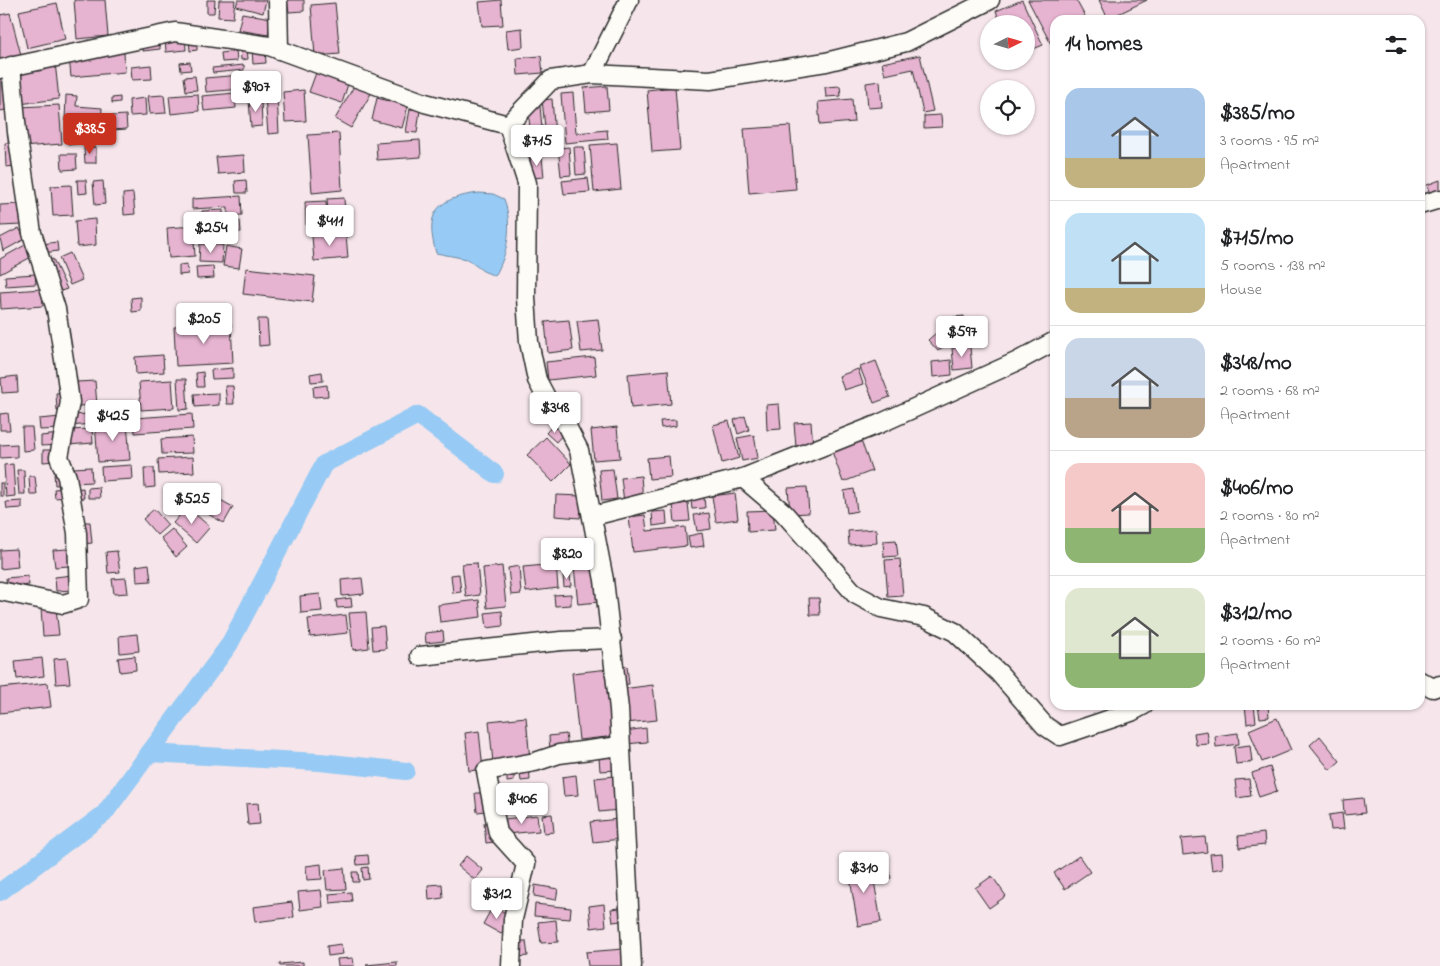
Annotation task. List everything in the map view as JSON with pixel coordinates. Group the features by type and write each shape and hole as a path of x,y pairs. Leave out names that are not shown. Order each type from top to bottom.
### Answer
{"street":[{"path":"278,0 279,50"},
{"path":"592,74 629,0"},
{"path":"508,125 551,80 592,74 710,80 826,62 906,42 990,0"},
{"path":"0,591 63,604 80,599 77,533 67,477 59,457 70,402 65,366 56,309 32,233 6,68 175,32 269,46 426,103 508,125"},
{"path":"508,125 527,184 526,298 529,342 537,380 548,401 561,414 579,450 593,516 612,639 632,966"},
{"path":"1425,204 1440,199"},
{"path":"593,516 743,478 879,424 1018,361 1050,344"},
{"path":"743,478 783,512 855,594 881,608 924,617 955,632 999,673 1045,726 1060,736 1135,710"},
{"path":"420,656 562,641 612,639"},
{"path":"1425,684 1433,688 1440,685"},
{"path":"511,966 514,919 526,864 498,833 486,771 535,762 559,754 620,746"}],"water":[{"path":"493,194 504,199 507,209 508,239 503,258 495,276 483,271 467,259 436,253 433,239 433,217 444,203 465,195"}],"building":[{"path":"74,0 105,0 108,36 77,39"},
{"path":"207,0 215,0 214,13 207,13"},
{"path":"219,0 235,0 233,18 218,17"},
{"path":"238,0 266,0 263,13 236,6"},
{"path":"287,0 304,0 304,11 289,12"},
{"path":"501,0 503,25 482,26 479,2"},
{"path":"1022,0 1029,15 998,15 996,11"},
{"path":"1028,0 1076,0 1084,15 1050,15 1050,42"},
{"path":"1099,0 1147,0 1116,15 1106,15"},
{"path":"57,3 65,39 27,48 19,11"},
{"path":"335,3 340,54 315,56 311,5"},
{"path":"10,13 21,55 0,61 0,15"},
{"path":"242,13 271,18 268,35 238,30"},
{"path":"522,28 523,47 508,49 506,30"},
{"path":"1035,28 1043,45 1035,48"},
{"path":"185,35 186,50 166,52 165,37"},
{"path":"197,39 197,50 190,51 189,40"},
{"path":"160,42 160,49 143,51 142,44"},
{"path":"240,47 247,47 248,59 241,60"},
{"path":"265,49 266,63 253,64 252,50"},
{"path":"236,51 237,61 222,62 221,53"},
{"path":"124,52 125,72 71,77 69,57"},
{"path":"920,55 933,111 923,113 913,69 885,75 882,63"},
{"path":"541,56 543,73 518,75 517,58"},
{"path":"55,62 59,99 19,104 15,66"},
{"path":"190,62 191,70 181,71 180,63"},
{"path":"151,65 152,79 132,80 131,67"},
{"path":"244,65 244,70 213,73 212,68"},
{"path":"317,70 349,81 342,103 309,92"},
{"path":"6,73 11,109 0,111 0,74"},
{"path":"241,75 242,89 206,92 205,78"},
{"path":"195,76 197,90 186,91 184,77"},
{"path":"357,81 373,90 351,128 335,119"},
{"path":"880,81 882,107 868,108 866,83"},
{"path":"607,86 609,110 586,112 584,88"},
{"path":"840,86 841,96 826,97 825,87"},
{"path":"675,87 680,150 652,152 647,90"},
{"path":"304,90 306,121 285,122 283,92"},
{"path":"235,93 236,108 204,111 202,96"},
{"path":"573,93 576,133 607,130 608,139 565,143 561,94"},
{"path":"198,94 199,111 171,114 169,96"},
{"path":"66,95 77,96 76,106 102,108 101,124 65,121"},
{"path":"164,95 166,113 150,114 148,96"},
{"path":"277,96 279,133 268,134 265,97"},
{"path":"120,97 120,102 112,103 112,98"},
{"path":"145,98 146,115 130,116 129,100"},
{"path":"377,98 408,106 402,128 372,120"},
{"path":"261,99 262,126 251,127 249,100"},
{"path":"552,99 555,135 546,136 542,100"},
{"path":"852,99 854,122 820,125 818,102"},
{"path":"59,105 62,144 22,147 20,107"},
{"path":"540,106 543,139 531,140 528,107"},
{"path":"410,109 420,110 417,133 406,132"},
{"path":"126,115 127,129 112,130 111,116"},
{"path":"941,115 942,127 924,128 924,116"},
{"path":"94,125 96,141 69,145 67,130"},
{"path":"790,126 796,189 749,193 744,129"},
{"path":"339,133 342,190 312,193 308,135"},
{"path":"420,140 421,157 377,160 376,143"},
{"path":"5,143 14,143 15,166 6,167"},
{"path":"617,143 621,189 594,192 590,145"},
{"path":"96,147 96,163 85,163 84,148"},
{"path":"569,147 571,175 561,176 558,148"},
{"path":"574,147 584,147 586,174 576,175"},
{"path":"61,154 76,154 77,169 62,170"},
{"path":"244,155 245,172 218,174 216,157"},
{"path":"542,157 544,177 532,178 530,158"},
{"path":"588,178 590,192 564,194 562,181"},
{"path":"77,180 86,180 87,193 78,194"},
{"path":"246,180 247,193 236,193 235,181"},
{"path":"1440,180 1440,192 1430,195 1427,185"},
{"path":"103,181 105,204 95,205 93,182"},
{"path":"71,185 73,215 53,216 51,186"},
{"path":"133,193 135,214 124,215 123,194"},
{"path":"241,196 242,215 228,216 228,207 192,209 192,199"},
{"path":"344,198 346,229 329,230 327,199"},
{"path":"326,201 327,223 306,225 305,202"},
{"path":"20,204 22,225 0,226 0,205"},
{"path":"223,210 223,219 202,221 202,211"},
{"path":"95,219 96,245 77,247 75,221"},
{"path":"240,221 241,232 230,232 229,222"},
{"path":"224,224 225,236 214,237 213,225"},
{"path":"193,226 195,256 169,258 167,228"},
{"path":"19,228 25,239 3,251 0,238"},
{"path":"346,234 348,258 314,261 312,236"},
{"path":"57,242 58,251 43,253 42,244"},
{"path":"27,244 33,256 0,274 0,259"},
{"path":"200,244 223,245 222,263 199,262"},
{"path":"226,246 242,249 239,268 223,266"},
{"path":"70,253 82,280 70,285 59,258"},
{"path":"53,259 67,289 61,291 47,262"},
{"path":"187,264 188,274 179,275 179,265"},
{"path":"213,266 214,278 197,279 196,267"},
{"path":"246,268 315,276 312,302 243,294"},
{"path":"35,274 36,284 6,286 5,276"},
{"path":"42,289 43,306 1,309 0,292"},
{"path":"141,297 141,311 132,312 131,298"},
{"path":"964,316 966,334 956,334 954,317"},
{"path":"258,319 267,319 269,345 259,346"},
{"path":"598,319 602,350 581,352 577,321"},
{"path":"569,320 573,350 548,353 545,322"},
{"path":"231,323 233,363 176,366 174,327"},
{"path":"944,326 954,337 938,351 928,340"},
{"path":"970,347 972,368 954,370 952,348"},
{"path":"163,355 164,372 136,374 135,357"},
{"path":"594,357 596,375 548,380 546,362"},
{"path":"951,360 952,375 933,377 932,362"},
{"path":"876,361 890,397 874,403 860,367"},
{"path":"233,368 233,378 212,379 211,370"},
{"path":"858,369 863,384 844,390 839,376"},
{"path":"668,370 671,404 631,408 628,374"},
{"path":"203,372 204,387 197,387 196,373"},
{"path":"322,372 323,381 311,382 310,374"},
{"path":"17,376 18,392 2,393 1,378"},
{"path":"177,379 186,379 188,409 179,410"},
{"path":"172,380 174,408 141,410 139,382"},
{"path":"95,381 97,405 79,406 77,382"},
{"path":"327,385 328,396 314,397 313,387"},
{"path":"225,386 233,386 234,404 227,404"},
{"path":"64,392 65,410 57,411 56,393"},
{"path":"219,393 219,405 195,407 194,394"},
{"path":"779,404 781,429 767,430 766,405"},
{"path":"8,413 10,430 0,430 0,414"},
{"path":"91,414 92,424 69,426 68,415"},
{"path":"192,414 193,429 135,433 134,418"},
{"path":"745,416 749,430 738,434 734,420"},
{"path":"61,417 62,429 40,430 39,419"},
{"path":"676,420 676,426 661,428 660,421"},
{"path":"127,421 130,460 98,462 95,423"},
{"path":"729,421 739,458 722,463 713,425"},
{"path":"811,422 813,446 796,447 794,423"},
{"path":"553,425 563,434 556,442 546,433"},
{"path":"22,427 32,427 34,450 23,451"},
{"path":"617,427 620,458 594,460 591,430"},
{"path":"92,429 93,443 68,445 67,430"},
{"path":"59,434 60,445 41,446 41,436"},
{"path":"754,435 758,458 742,461 737,438"},
{"path":"859,435 872,471 843,482 830,446"},
{"path":"192,437 193,453 162,454 161,439"},
{"path":"546,437 571,464 553,482 527,455"},
{"path":"17,444 17,457 0,458 0,445"},
{"path":"43,450 54,450 55,461 43,462"},
{"path":"669,456 671,477 649,479 647,458"},
{"path":"193,457 194,472 159,474 158,459"},
{"path":"13,464 15,496 6,497 4,465"},
{"path":"132,465 133,479 102,481 101,467"},
{"path":"91,467 92,482 74,483 73,468"},
{"path":"144,468 154,468 155,487 145,488"},
{"path":"613,469 617,499 602,501 599,470"},
{"path":"17,470 24,470 25,494 19,494"},
{"path":"54,474 64,474 65,484 55,485"},
{"path":"29,476 35,476 37,495 30,495"},
{"path":"641,476 643,500 624,502 621,478"},
{"path":"0,483 3,483 3,496 0,496"},
{"path":"99,487 100,498 88,498 88,488"},
{"path":"807,487 809,513 790,514 788,488"},
{"path":"66,488 67,497 55,498 54,489"},
{"path":"83,488 84,498 76,499 75,489"},
{"path":"854,489 857,511 847,513 844,491"},
{"path":"208,493 233,507 224,523 199,509"},
{"path":"735,493 738,519 716,522 712,496"},
{"path":"556,495 582,496 580,518 555,516"},
{"path":"704,497 705,508 692,509 691,499"},
{"path":"22,501 22,508 7,509 6,502"},
{"path":"688,503 690,521 675,522 673,505"},
{"path":"187,507 210,527 196,543 173,523"},
{"path":"154,509 168,525 157,535 143,519"},
{"path":"773,510 775,530 748,532 747,511"},
{"path":"666,511 667,524 653,526 652,512"},
{"path":"709,513 711,529 697,531 694,515"},
{"path":"645,515 647,531 685,527 687,546 633,552 629,517"},
{"path":"81,522 90,522 92,543 83,544"},
{"path":"172,529 187,547 176,557 161,538"},
{"path":"876,529 877,543 849,545 848,531"},
{"path":"702,533 704,546 690,548 688,536"},
{"path":"896,540 898,556 884,557 883,541"},
{"path":"16,549 18,567 0,569 0,550"},
{"path":"67,549 69,566 55,567 53,550"},
{"path":"117,551 120,572 108,573 106,552"},
{"path":"900,559 903,596 888,597 885,560"},
{"path":"477,563 480,595 466,597 462,564"},
{"path":"149,564 151,581 137,582 136,566"},
{"path":"556,564 558,588 526,592 523,567"},
{"path":"595,564 599,602 578,604 574,567"},
{"path":"502,566 506,606 487,608 483,568"},
{"path":"519,566 521,594 511,595 508,568"},
{"path":"459,574 461,592 453,593 451,575"},
{"path":"570,574 571,586 564,587 563,575"},
{"path":"72,575 73,590 56,591 55,577"},
{"path":"28,576 29,585 7,587 6,578"},
{"path":"126,578 128,593 114,594 112,579"},
{"path":"362,578 364,594 342,596 341,580"},
{"path":"320,594 322,611 301,613 300,596"},
{"path":"571,594 571,605 555,606 554,595"},
{"path":"351,598 352,607 337,608 336,600"},
{"path":"809,598 819,598 820,615 810,615"},
{"path":"479,600 481,617 440,622 438,605"},
{"path":"56,608 59,635 43,636 41,609"},
{"path":"502,611 503,626 487,628 485,613"},
{"path":"366,612 369,648 353,650 349,613"},
{"path":"346,615 348,633 310,637 308,619"},
{"path":"384,626 386,649 373,650 371,627"},
{"path":"443,631 444,641 426,643 425,633"},
{"path":"137,634 139,651 120,653 119,636"},
{"path":"135,656 136,670 120,672 118,658"},
{"path":"42,658 44,676 17,679 15,661"},
{"path":"67,658 70,683 56,684 54,659"},
{"path":"627,666 629,684 621,685 619,667"},
{"path":"609,669 616,736 579,740 572,673"},
{"path":"48,683 51,707 0,713 0,688"},
{"path":"653,685 657,720 626,723 622,689"},
{"path":"1246,710 1255,710 1256,722 1247,724"},
{"path":"1259,710 1268,710 1269,717 1260,718"},
{"path":"526,717 530,760 493,763 489,721"},
{"path":"1277,718 1291,750 1262,762 1249,730"},
{"path":"646,728 647,742 626,744 625,731"},
{"path":"479,731 483,769 469,771 465,733"},
{"path":"1207,731 1209,744 1196,745 1194,733"},
{"path":"1238,733 1239,744 1216,747 1215,736"},
{"path":"566,734 568,748 550,750 549,736"},
{"path":"1320,736 1340,761 1330,770 1310,745"},
{"path":"1250,745 1252,762 1236,764 1234,747"},
{"path":"615,755 617,770 600,771 599,757"},
{"path":"529,766 530,780 521,781 519,767"},
{"path":"1270,767 1277,791 1259,797 1252,773"},
{"path":"514,773 514,781 507,782 507,774"},
{"path":"576,775 578,795 564,796 562,777"},
{"path":"615,776 619,810 599,812 595,778"},
{"path":"1249,779 1251,796 1237,798 1235,780"},
{"path":"475,793 486,793 487,811 477,812"},
{"path":"536,798 537,809 524,810 523,800"},
{"path":"1363,798 1365,813 1344,815 1343,800"},
{"path":"258,803 260,824 248,825 246,804"},
{"path":"1342,813 1344,829 1331,830 1329,815"},
{"path":"552,814 554,832 544,833 542,815"},
{"path":"537,815 539,831 506,834 505,819"},
{"path":"619,819 621,839 593,842 590,822"},
{"path":"484,823 493,823 495,842 486,843"},
{"path":"1264,833 1265,845 1239,848 1238,836"},
{"path":"1205,837 1207,852 1183,855 1181,839"},
{"path":"1222,853 1223,868 1212,870 1210,854"},
{"path":"368,855 369,864 357,865 356,856"},
{"path":"466,856 483,870 475,880 458,866"},
{"path":"1079,856 1090,872 1065,889 1054,873"},
{"path":"886,857 891,878 879,881 874,859"},
{"path":"871,863 881,922 858,926 848,867"},
{"path":"321,864 322,879 307,880 306,866"},
{"path":"368,867 369,879 363,880 362,868"},
{"path":"344,868 346,889 327,890 325,870"},
{"path":"352,872 358,872 359,882 353,882"},
{"path":"992,876 1006,896 989,908 975,888"},
{"path":"442,884 443,898 429,900 428,885"},
{"path":"535,885 558,889 556,900 534,896"},
{"path":"321,890 323,907 300,910 298,892"},
{"path":"351,892 352,901 330,903 329,894"},
{"path":"292,902 294,917 255,922 253,907"},
{"path":"535,904 571,908 570,919 534,916"},
{"path":"604,904 606,926 591,928 589,906"},
{"path":"493,906 511,916 501,934 483,924"},
{"path":"619,908 621,921 613,922 611,909"},
{"path":"556,920 558,942 541,943 538,922"},
{"path":"517,941 526,941 528,956 519,957"},
{"path":"341,944 343,954 328,956 327,946"},
{"path":"623,949 625,966 588,966 586,952"},
{"path":"353,958 354,966 338,966 337,959"},
{"path":"303,962 303,966 280,966 279,964"},
{"path":"397,962 397,966 366,965"}],"waterway":[{"path":"0,892 104,814 229,645 324,464 418,415 495,474"},
{"path":"149,753 320,762 406,771"}]}
